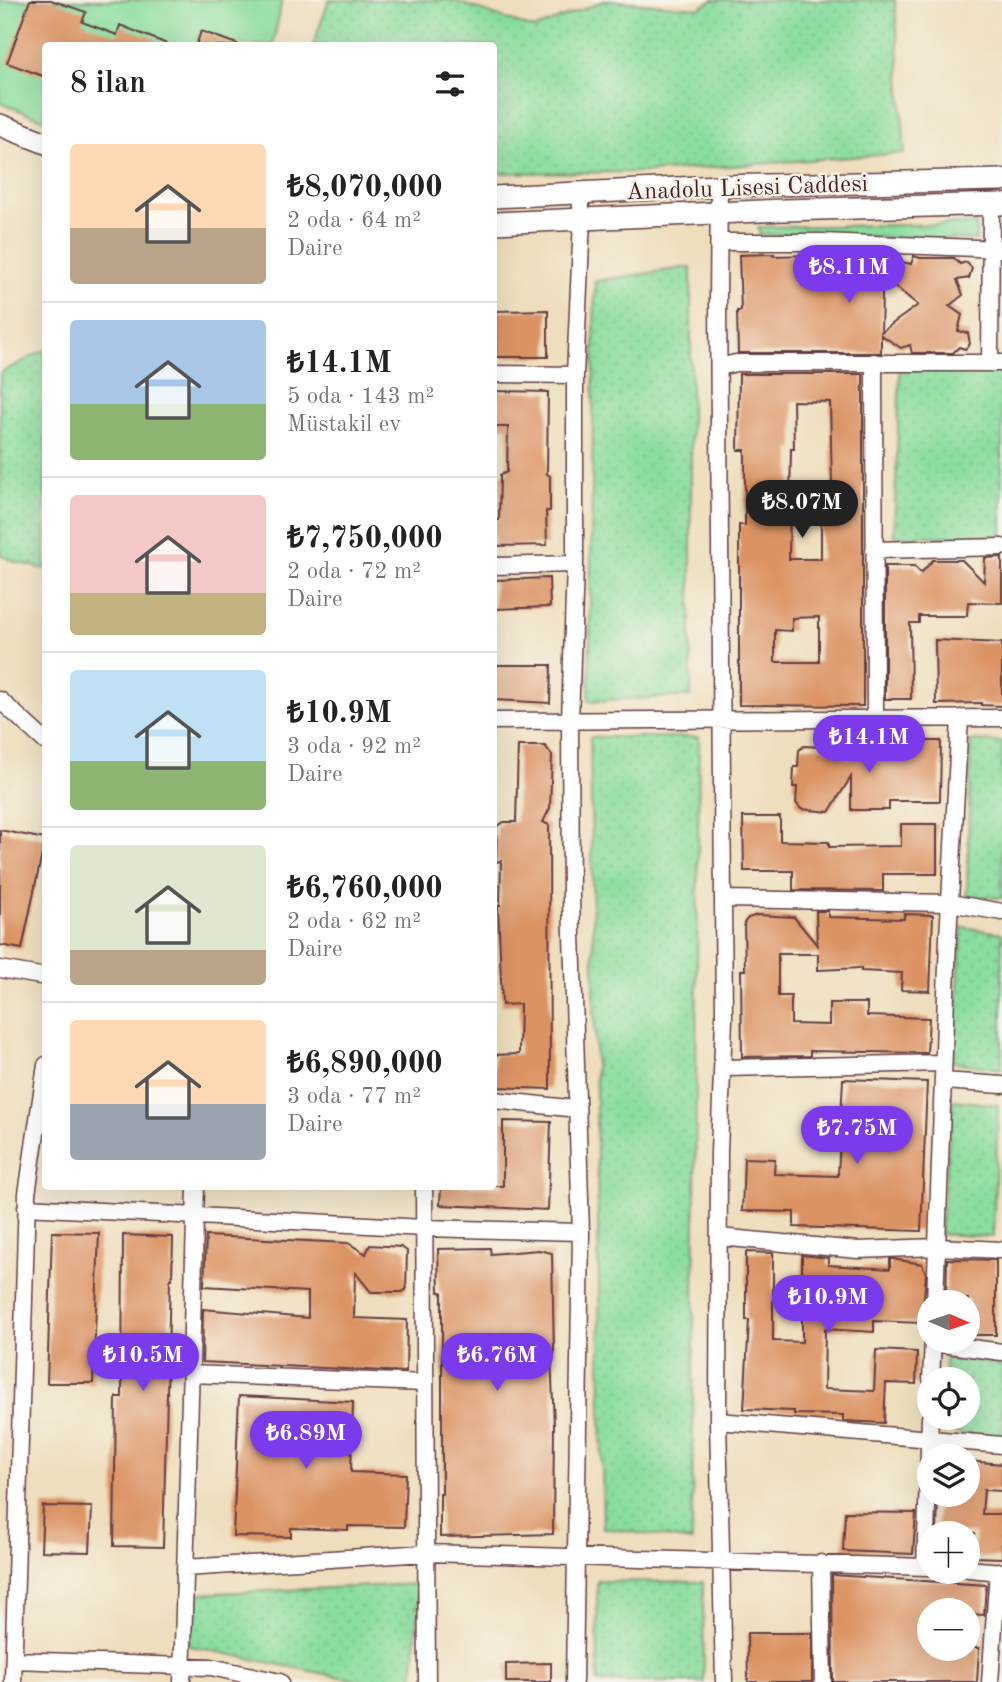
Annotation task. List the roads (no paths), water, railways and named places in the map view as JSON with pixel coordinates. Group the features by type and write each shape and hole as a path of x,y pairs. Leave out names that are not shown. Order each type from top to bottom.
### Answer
{"street":[{"path":"0,125 42,141"},
{"name":"Anadolu Lisesi Caddesi","path":"497,197 719,186 1002,180"},
{"path":"719,186 723,899 719,1421 724,1682"},
{"path":"574,1682 581,1231 571,900 570,721 575,565 575,375 582,220 580,194"},
{"path":"719,366 736,363 996,363 996,204"},
{"name":"Anadolu Lisesi Caddesi","path":"497,223 996,204"},
{"path":"720,242 821,242 996,249"},
{"path":"874,362 875,718"},
{"path":"497,374 575,375"},
{"path":"874,550 1002,548"},
{"path":"497,566 575,565"},
{"path":"0,700 42,738"},
{"path":"935,1290 943,1063 960,718"},
{"path":"497,721 1002,718"},
{"path":"723,899 950,903 1002,912"},
{"path":"0,969 42,976"},
{"path":"723,1068 943,1063"},
{"path":"943,1081 1002,1085"},
{"path":"13,1682 8,1580 26,1206 42,1093"},
{"path":"497,1100 577,1110"},
{"path":"182,1674 196,1190"},
{"path":"424,1190 427,1682"},
{"path":"26,1206 424,1228 581,1231"},
{"path":"719,1237 858,1250 937,1247 1002,1250"},
{"path":"980,1349 1002,1352"},
{"path":"190,1374 425,1383"},
{"path":"719,1421 1002,1445"},
{"path":"928,1521 929,1430"},
{"path":"185,1568 426,1553 917,1567"},
{"path":"821,1563 822,1682"},
{"path":"980,1570 1000,1571 990,1682"},
{"path":"13,1660 182,1674 211,1667 280,1682"}]}
